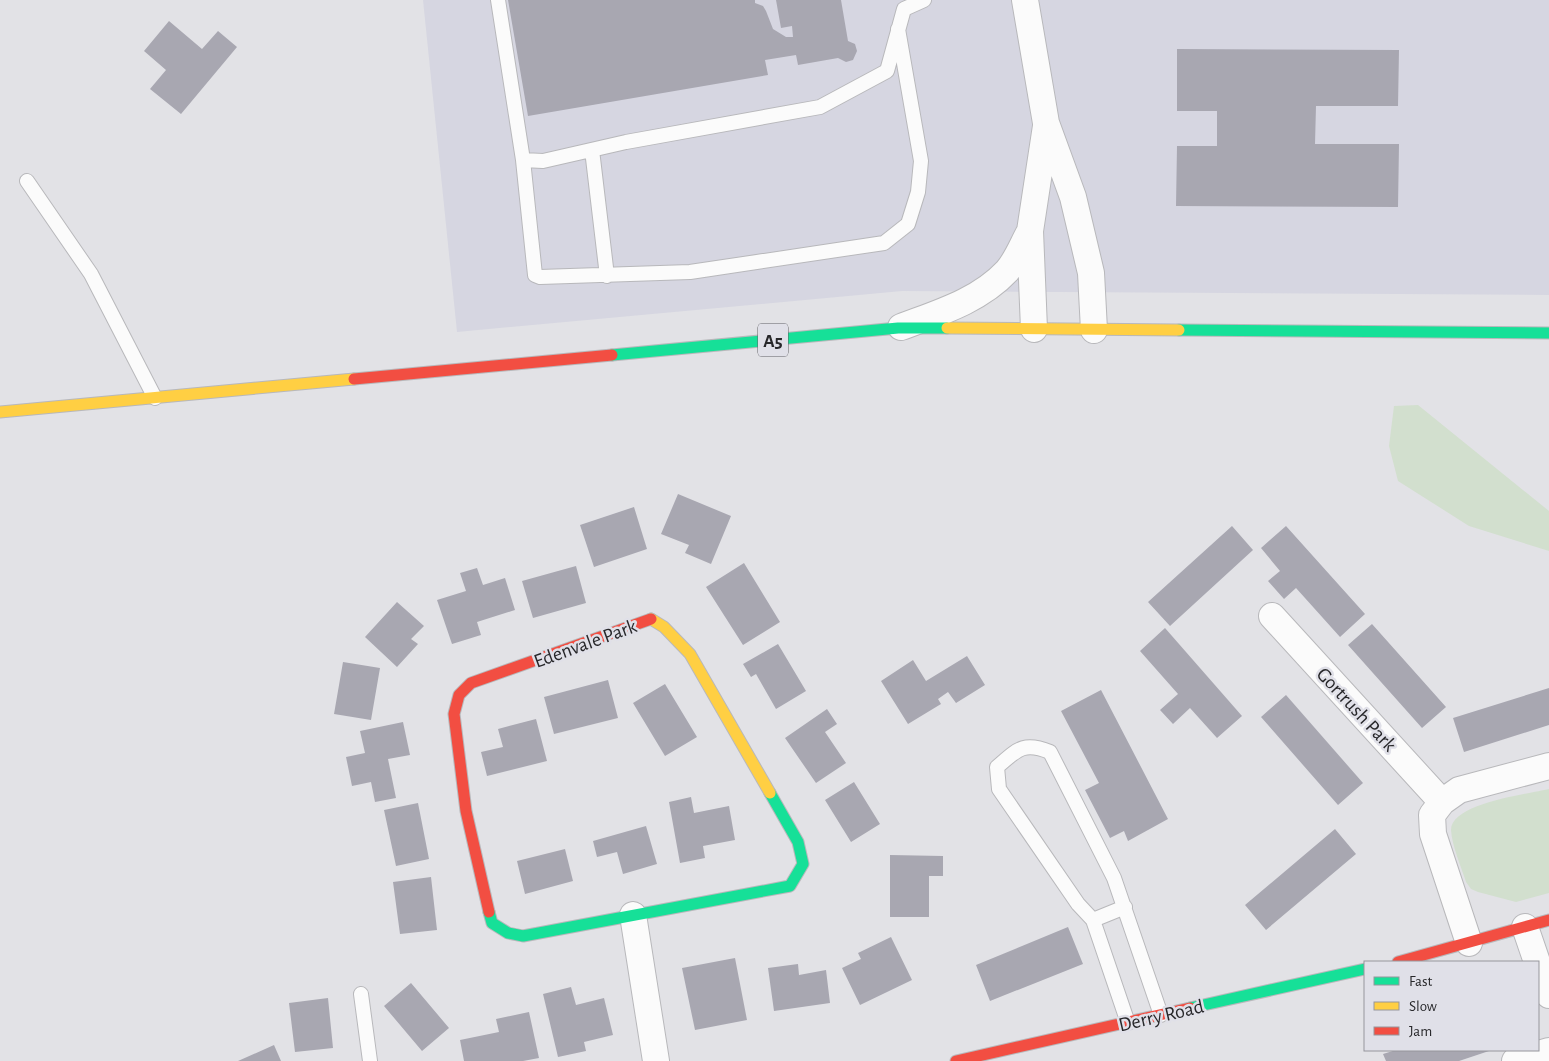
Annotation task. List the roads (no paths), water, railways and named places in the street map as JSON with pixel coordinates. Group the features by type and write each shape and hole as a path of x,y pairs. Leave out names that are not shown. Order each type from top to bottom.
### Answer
{"main road":[{"name":"A5","path":"0,412 898,328 1549,333"},
{"name":"Edenvale Park","path":"651,619 664,627 690,654 798,842 803,864 790,886 633,915 524,936 508,933 492,923 466,811 454,714 459,695 471,683 651,619"},
{"path":"1402,961 1537,924"},
{"name":"Derry Road","path":"956,1061 1020,1054 1128,1022 1364,969"}],"street":[{"path":"1026,0 1046,123 1076,206 1091,273 1094,330"},
{"path":"1034,329 1030,230 1046,123"},
{"path":"898,328 951,308 985,291 1008,270 1030,230"},
{"name":"Gortrush Park","path":"1272,616 1442,802"},
{"path":"1468,943 1433,834 1432,815 1442,802 1459,790 1549,766"},
{"path":"633,915 656,1061"},
{"path":"1537,924 1538,961"},
{"path":"1539,966 1549,995"},
{"path":"1514,1061 1549,1051"}],"lane":[{"path":"498,0 523,160 535,275 552,278 690,272 884,244 908,224 918,192 921,161 898,29"},
{"path":"523,160 542,161 820,107 887,71 904,9 924,0"},
{"path":"592,150 607,276"},
{"path":"27,181 91,274 155,398"},
{"path":"1128,1022 1093,920 1078,904 999,789 997,767 1020,747 1035,746 1050,752 1114,878 1161,1015"},
{"path":"1093,920 1125,907"},
{"path":"362,994 370,1061"}]}
